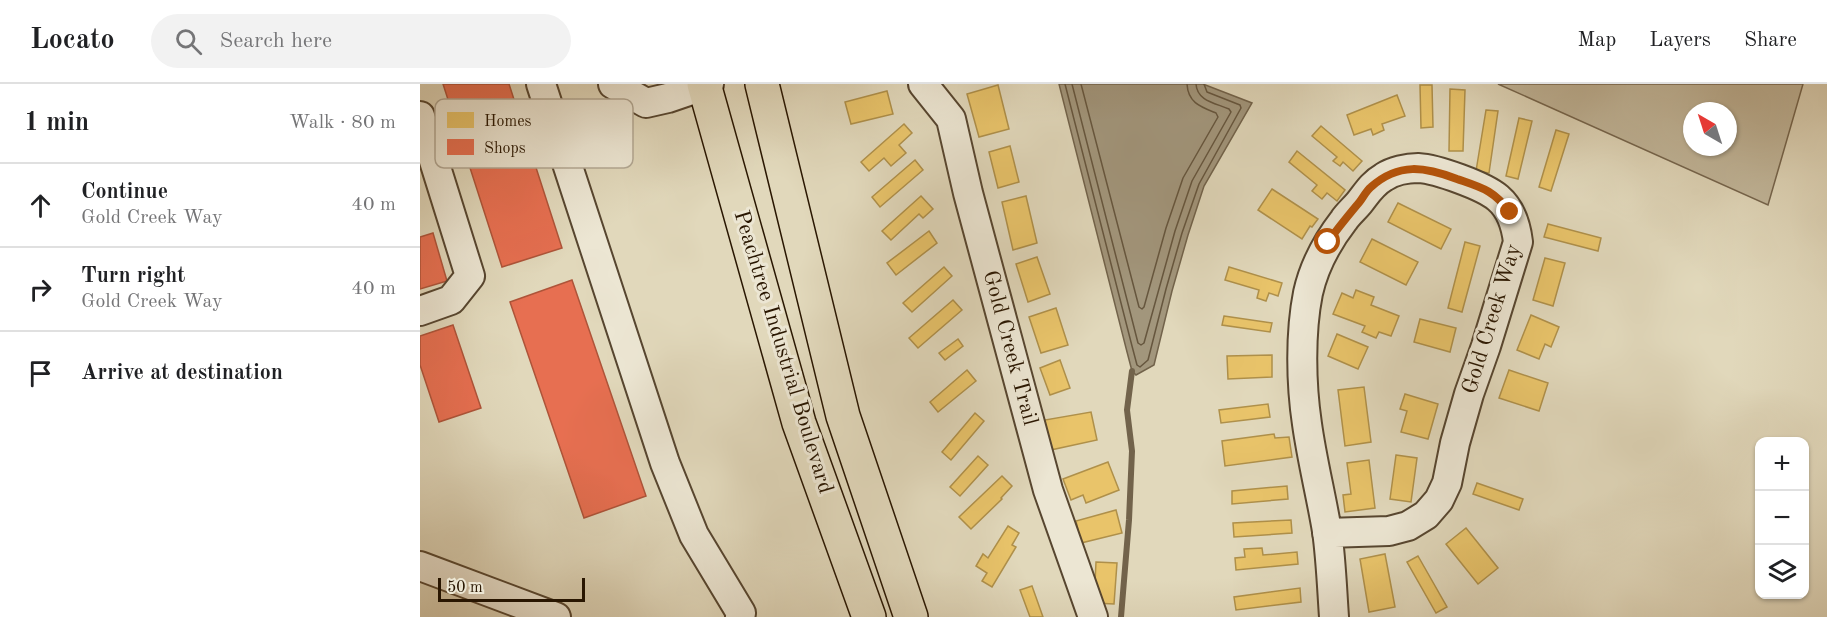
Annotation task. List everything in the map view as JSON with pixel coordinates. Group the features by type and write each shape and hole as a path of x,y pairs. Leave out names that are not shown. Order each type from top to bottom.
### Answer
{"main road":[{"name":"Peachtree Industrial Boulevard","path":"706,84 799,423 869,617"},
{"name":"Peachtree Industrial Boulevard","path":"762,84 843,416 911,617"}],"street":[{"path":"541,84 546,99"},
{"path":"613,84 646,103 668,98 706,84"},
{"name":"Gold Creek Trail","path":"923,84 951,119 968,193 1048,490 1093,617"},
{"path":"420,116 435,164"},
{"path":"420,311 451,300 470,276 436,168"},
{"path":"568,168 665,463 694,535 741,613 740,617"},
{"name":"Gold Creek Way","path":"1327,533 1389,531 1408,526 1425,515 1439,500 1447,483 1455,443 1469,394 1518,242 1517,229 1510,212 1500,199 1486,189 1435,171 1418,168 1401,170 1384,177 1369,189 1359,204 1345,218 1328,242 1317,265 1308,292 1303,370 1307,423 1327,533 1334,617"},
{"path":"420,566 556,617"}],"shaded area":[{"path":"1498,84 1803,84 1768,205"}],"water":[{"path":"1059,84 1203,84 1252,103 1204,186 1172,291 1154,365 1136,375 1132,371"}],"building: Homes":[{"path":"998,85 1009,129 979,137 967,94"},
{"path":"1420,85 1432,85 1433,127 1421,128"},
{"path":"1450,89 1465,90 1463,151 1449,151"},
{"path":"887,91 893,114 851,124 845,102"},
{"path":"1397,95 1405,116 1382,124 1384,130 1373,135 1371,129 1354,135 1347,115"},
{"path":"1486,110 1498,111 1489,173 1476,171"},
{"path":"1519,118 1532,121 1518,179 1506,176"},
{"path":"904,124 912,133 899,145 906,153 891,166 884,158 869,171 861,162"},
{"path":"1321,126 1362,161 1353,171 1343,162 1340,166 1333,161 1337,157 1312,136"},
{"path":"1556,130 1569,134 1551,191 1539,187"},
{"path":"1010,146 1019,182 998,188 989,152"},
{"path":"1297,151 1345,190 1337,201 1327,193 1322,199 1312,191 1317,185 1289,162"},
{"path":"915,160 923,170 880,207 872,197"},
{"path":"1272,189 1318,219 1312,227 1310,226 1302,239 1258,210"},
{"path":"921,196 933,209 923,218 919,214 891,240 882,231"},
{"path":"1026,196 1037,243 1013,250 1002,202"},
{"path":"1398,203 1451,229 1441,249 1388,222"},
{"path":"1548,224 1601,238 1598,251 1544,237"},
{"path":"929,231 937,243 896,275 887,263"},
{"path":"1372,239 1418,262 1406,285 1360,262"},
{"path":"1465,242 1480,246 1462,312 1448,308"},
{"path":"1037,257 1050,294 1028,302 1016,264"},
{"path":"1545,258 1565,263 1553,306 1533,300"},
{"path":"944,267 952,276 912,312 903,303"},
{"path":"1229,267 1282,283 1278,296 1269,293 1266,301 1257,298 1259,290 1225,280"},
{"path":"1356,290 1374,297 1371,305 1399,316 1391,336 1379,332 1376,338 1362,332 1365,326 1333,314 1342,293 1353,298"},
{"path":"953,300 962,310 918,348 909,338"},
{"path":"1056,308 1068,345 1041,353 1029,317"},
{"path":"1531,315 1559,327 1551,347 1545,344 1539,359 1517,350"},
{"path":"1224,316 1272,323 1270,332 1222,325"},
{"path":"1420,319 1456,328 1450,352 1414,342"},
{"path":"1337,334 1368,347 1358,369 1328,356"},
{"path":"958,339 963,346 945,360 939,353"},
{"path":"1272,355 1272,377 1228,379 1227,356"},
{"path":"1060,360 1070,388 1050,395 1040,368"},
{"path":"967,370 976,381 938,412 930,402"},
{"path":"1509,370 1548,383 1539,411 1499,398"},
{"path":"1364,387 1371,442 1345,446 1338,390"},
{"path":"1405,394 1438,404 1428,439 1401,432 1407,411 1400,409"},
{"path":"1268,404 1270,417 1221,423 1219,410"},
{"path":"1091,412 1097,440 1046,451 1039,421"},
{"path":"975,413 984,421 951,460 942,452"},
{"path":"1274,434 1275,438 1289,437 1292,457 1225,466 1222,441"},
{"path":"1396,455 1417,458 1411,502 1390,499"},
{"path":"978,456 988,465 960,496 950,487"},
{"path":"1369,460 1375,508 1345,512 1343,495 1351,494 1347,463"},
{"path":"1108,462 1119,490 1086,503 1083,495 1071,500 1063,479"},
{"path":"1002,476 1012,486 971,529 959,517"},
{"path":"1477,483 1523,499 1519,510 1473,494"},
{"path":"1287,486 1288,499 1232,504 1232,491"},
{"path":"1116,510 1122,533 1081,543 1076,521"},
{"path":"1291,520 1292,533 1234,537 1233,523"},
{"path":"1008,526 1019,533 1012,545 1016,547 992,587 982,581 987,573 976,566 983,554 988,558"},
{"path":"1466,528 1498,568 1478,584 1446,544"},
{"path":"1262,548 1263,555 1297,552 1298,564 1236,570 1235,558 1245,557 1244,549"},
{"path":"1385,554 1395,607 1369,612 1360,559"},
{"path":"1418,556 1447,607 1436,613 1407,562"},
{"path":"1096,562 1117,563 1114,604 1094,603"},
{"path":"1032,586 1043,617 1030,617 1020,590"},
{"path":"1300,588 1301,602 1236,610 1234,597"}],"building: Shops":[{"path":"443,84 509,84 514,99 448,99"},
{"path":"470,168 536,168 562,248 502,267"},
{"path":"433,233 447,281 420,289 420,237"},
{"path":"572,280 646,496 584,518 510,302"},
{"path":"453,325 481,408 439,422 420,365 420,336"}],"waterway":[{"path":"1121,617 1129,520 1132,451 1127,410 1132,371"}],"route":[{"path":"1328,242 1369,189 1384,177 1401,170 1418,168 1435,171 1486,189 1500,199 1510,212"}]}
